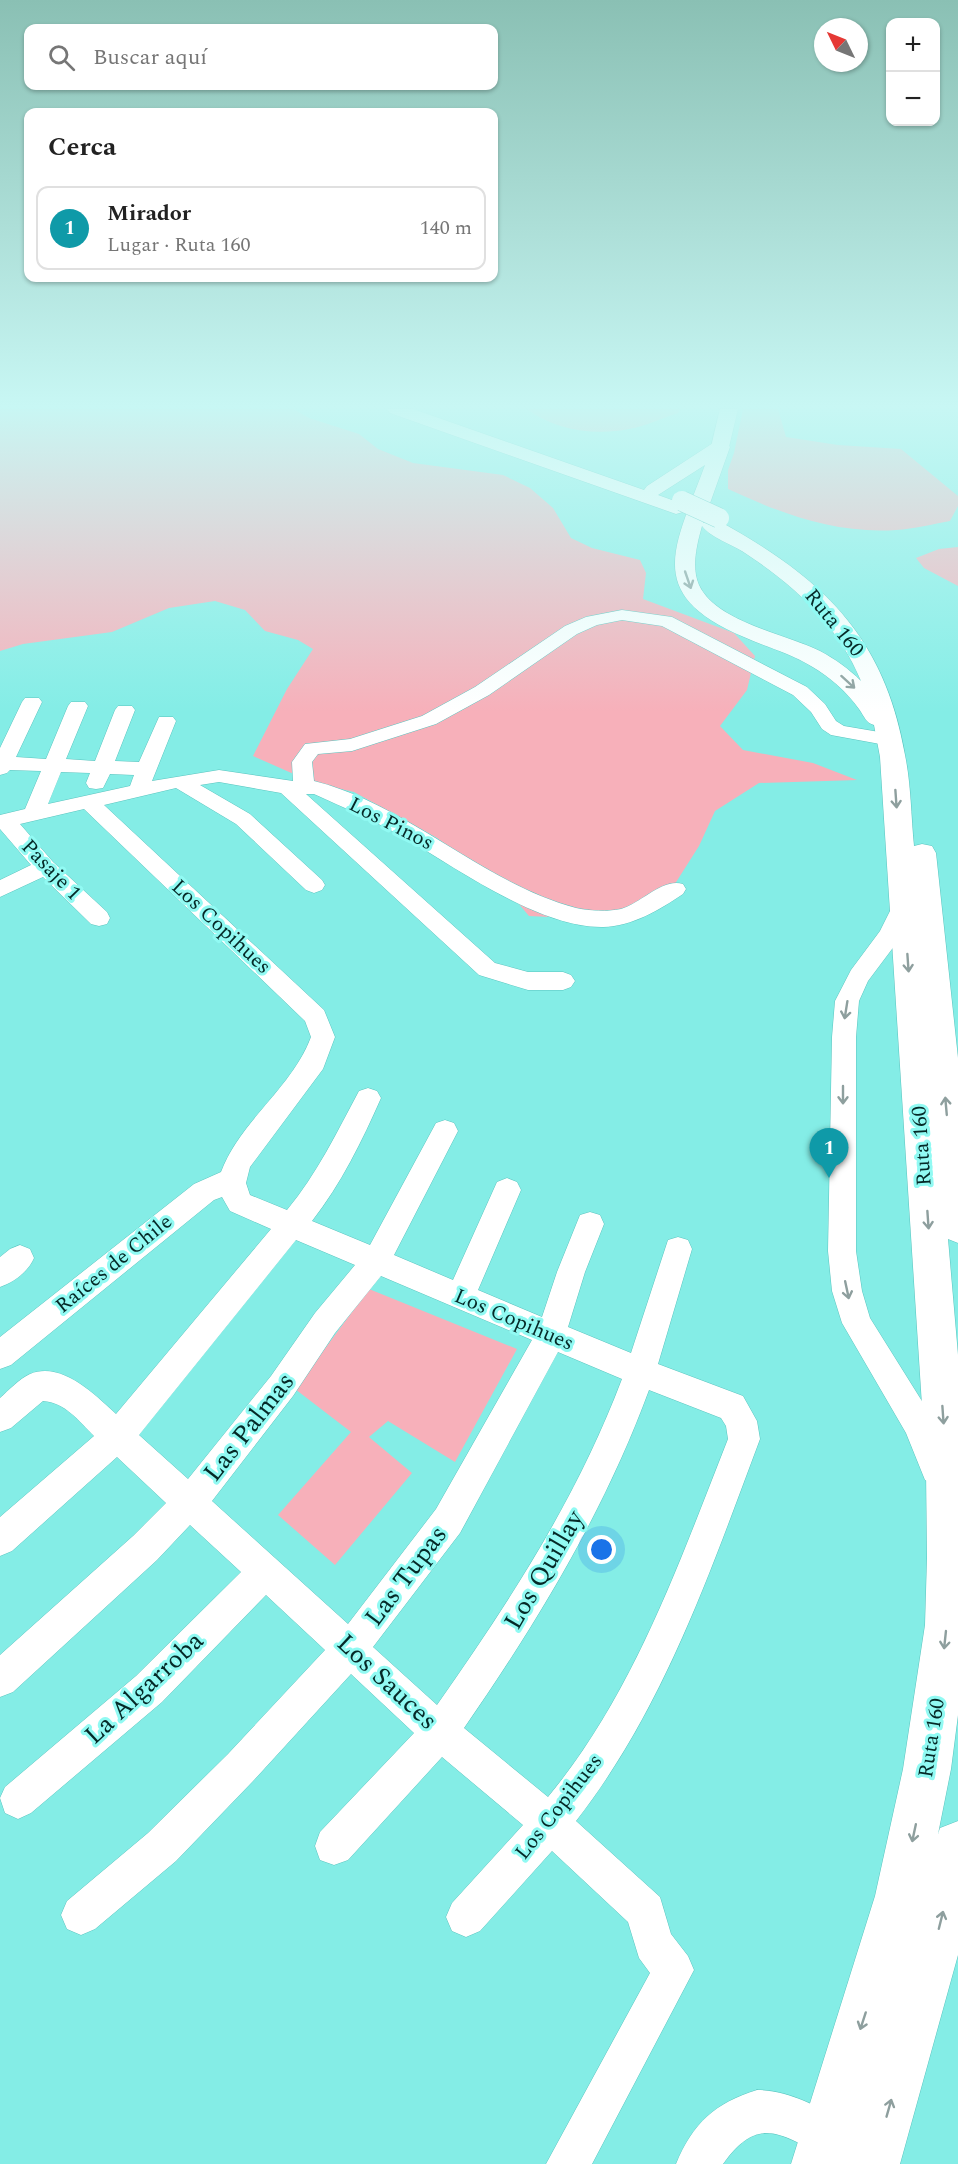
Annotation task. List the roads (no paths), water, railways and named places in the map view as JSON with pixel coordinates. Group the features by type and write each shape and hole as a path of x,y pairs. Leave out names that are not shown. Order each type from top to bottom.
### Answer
{"highway":[{"name":"Ruta 160","path":"692,510 780,553 815,579 840,602 878,651 901,699 912,751 958,1227"},
{"path":"700,510 685,555 685,575 692,592 726,621 795,648 837,673 860,693 891,740"},
{"name":"Ruta 160","path":"716,521 783,569 808,590 835,618 853,641 874,679 885,711 891,740 949,1519 947,1625 933,1735 920,1810 900,1896 823,2149"},
{"path":"872,2164 937,1937 958,1846"}],"street":[{"path":"563,981 528,981 487,969 295,787 302,762 312,748 359,744 429,720 482,691 571,630 592,621 622,615 666,621 801,691 818,708 829,725 838,731 891,740"},
{"path":"32,702 2,766 146,769"},
{"path":"33,816 78,706"},
{"path":"90,803 124,710"},
{"path":"138,791 166,721"},
{"name":"Los Pinos","path":"2,822 179,781 219,776 321,789 387,819 534,901 570,914 600,919 624,917 643,910 675,888"},
{"path":"179,781 243,819 314,885"},
{"name":"Los Copihues","path":"90,803 315,1016 323,1037 314,1062 239,1161 231,1180 233,1195 240,1203 375,1262 640,1372 732,1407 741,1421 744,1439 664,1643 614,1735 551,1824 466,1917"},
{"name":"Pasaje 1","path":"2,822 99,918"},
{"path":"0,889 45,867"},
{"path":"904,905 890,935 858,976 847,1001 844,1037 843,1272 857,1323 919,1425 937,1471 949,1519"},
{"path":"0,1539 119,1435 312,1200 351,1136 368,1098"},
{"name":"Las Palmas","path":"0,1679 145,1548 191,1501 282,1386 325,1323 375,1262 445,1131"},
{"name":"Raíces de Chile","path":"0,1355 204,1192 231,1180"},
{"path":"460,1297 507,1190"},
{"name":"Las Tupas","path":"81,1915 162,1847 241,1767 350,1649 448,1521 551,1335 571,1272 590,1224"},
{"name":"Los Quillay","path":"334,1846 440,1732 506,1637 562,1544 613,1444 640,1372 678,1249"},
{"name":"Los Sauces","path":"0,1417 38,1386 54,1387 76,1398 191,1501 440,1732 551,1824 646,1911 653,1944 674,1970 568,2164"},
{"name":"La Algarroba","path":"18,1800 149,1689 266,1571"},
{"path":"698,2164 709,2143 735,2119 756,2111 783,2114 823,2149"}],"place":[{"name":"Mirador","path":"829,1178"}]}
